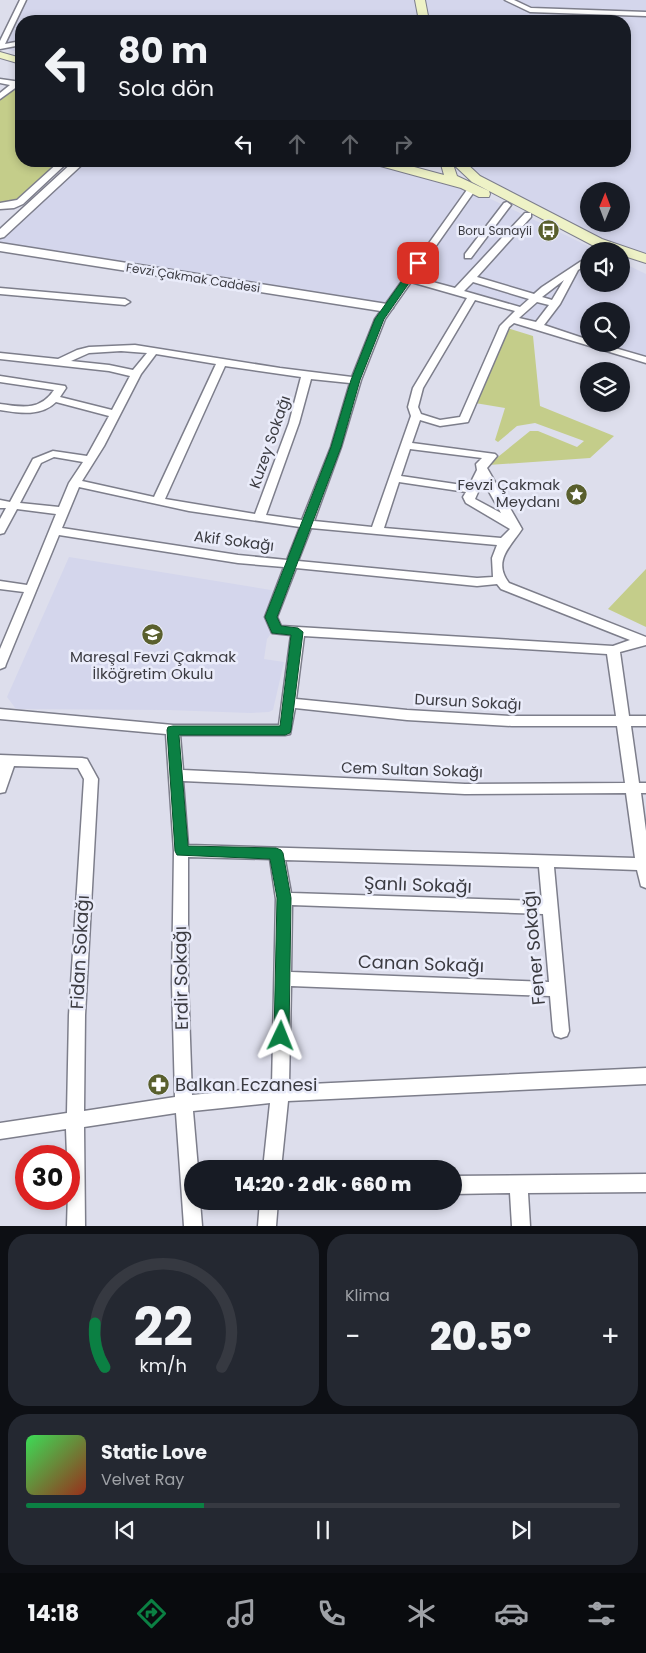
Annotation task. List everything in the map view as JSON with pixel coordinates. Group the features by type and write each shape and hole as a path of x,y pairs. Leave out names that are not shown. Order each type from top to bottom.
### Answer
{"main road":[{"path":"420,0 423,15"},
{"path":"0,47 15,53"},
{"path":"0,55 15,59"},
{"path":"401,167 470,184 597,242 646,259"},
{"path":"423,167 434,170 444,167"},
{"path":"452,167 470,184 507,205 584,242"},
{"path":"630,263 646,271"}],"street":[{"path":"17,15 24,0"},
{"path":"508,0 530,10 646,14"},
{"path":"0,47 15,19"},
{"path":"0,47 15,44"},
{"path":"0,81 15,83"},
{"path":"0,97 15,87"},
{"path":"0,206 14,205 20,202 59,167"},
{"path":"0,235 74,167"},
{"path":"470,184 380,319 356,380 336,447 271,617 276,630 298,632 614,650 644,641"},
{"path":"468,256 507,205"},
{"path":"456,292 528,215"},
{"name":"Fevzi Çakmak Caddesi","path":"0,247 387,308"},
{"path":"416,416 440,423 464,420 505,326 532,299 580,264"},
{"path":"538,326 555,304 576,266"},
{"path":"408,278 521,310"},
{"path":"471,278 532,299 555,304"},
{"path":"0,292 125,302"},
{"path":"377,530 416,416 413,407 418,388 473,296"},
{"path":"511,318 580,340"},
{"path":"59,363 74,354 93,349 153,351 307,376 356,380"},
{"path":"0,664 75,483 91,460 136,374 153,351"},
{"path":"620,352 646,360"},
{"path":"0,356 109,368 136,374"},
{"path":"158,501 222,362"},
{"name":"Kuzey Sokağı","path":"260,517 294,423 307,376"},
{"path":"0,379 61,388 55,399 42,409 24,411 0,407"},
{"path":"55,399 115,414"},
{"path":"405,445 490,456 482,464 482,470 469,499 472,504 514,525"},
{"path":"0,530 37,461 53,454 91,460"},
{"path":"482,470 514,525 515,530 504,542 498,561 497,574 499,580 505,586 644,641"},
{"path":"394,478 472,490"},
{"path":"75,483 206,510 308,523 504,542"},
{"path":"0,504 63,511"},
{"name":"Akif Sokağı","path":"55,531 152,548 292,564 476,582 499,580"},
{"path":"0,585 30,589"},
{"path":"0,714 173,730 285,730 298,632"},
{"path":"614,650 622,721 639,787 646,882"},
{"name":"Dursun Sokağı","path":"290,703 407,715 503,720 646,721"},
{"name":"Erdir Sokağı","path":"173,730 181,851 180,982 184,1104 193,1226"},
{"path":"0,788 5,760"},
{"name":"Fidan Sokağı","path":"5,760 82,763 92,779 77,1015 75,1120 76,1226"},
{"name":"Cem Sultan Sokağı","path":"176,775 465,789 639,787"},
{"path":"181,851 645,864"},
{"path":"273,1160 280,1094 284,898 276,853"},
{"name":"Fener Sokağı","path":"546,861 561,1031"},
{"name":"Şanlı Sokağı","path":"284,898 550,908"},
{"name":"Canan Sokağı","path":"283,979 558,989"},
{"path":"0,1131 184,1104 280,1094 646,1076"},
{"path":"462,1185 646,1182"},
{"path":"518,1184 521,1226"},
{"path":"268,1226 269,1210"}],"shaded area":[{"path":"22,0 646,0 646,259 630,254 630,242 605,242 584,232 630,232 630,182 580,182 580,230 476,179 463,167 631,167 631,15 15,15 15,51 0,47 0,37"},
{"path":"77,167 388,167 455,185 493,200 580,242 580,292 630,292 630,266 646,274 646,360 618,352 630,352 630,302 580,302 580,340 511,319 520,310 408,278 387,308 0,247 0,235"},
{"name":"Mareşal Fevzi Çakmak İlköğretim Okulu","path":"69,557 277,591 273,631 267,639 264,659 284,662 273,710 250,713 168,710 16,709 7,697"}],"green space":[{"path":"15,88 15,167 53,167 16,201 0,203 0,99"},
{"path":"507,328 533,336 540,406 614,436 590,458 488,465 530,431 538,431 577,447 584,441 535,423 517,426 498,442 495,440 505,408 475,403"},
{"path":"646,569 646,627 608,609"}],"place":[{"name":"Boru Sanayii","path":"548,231"},
{"name":"Fevzi Çakmak Meydanı","path":"576,494"},
{"name":"Mareşal Fevzi Çakmak İlköğretim Okulu","path":"153,634"},
{"name":"Balkan Eczanesi","path":"159,1085"}],"route":[{"path":"281,1036 284,898 276,853 181,851 173,730 285,730 298,632 276,630 271,617 336,447 356,380 380,319 418,263"}]}
